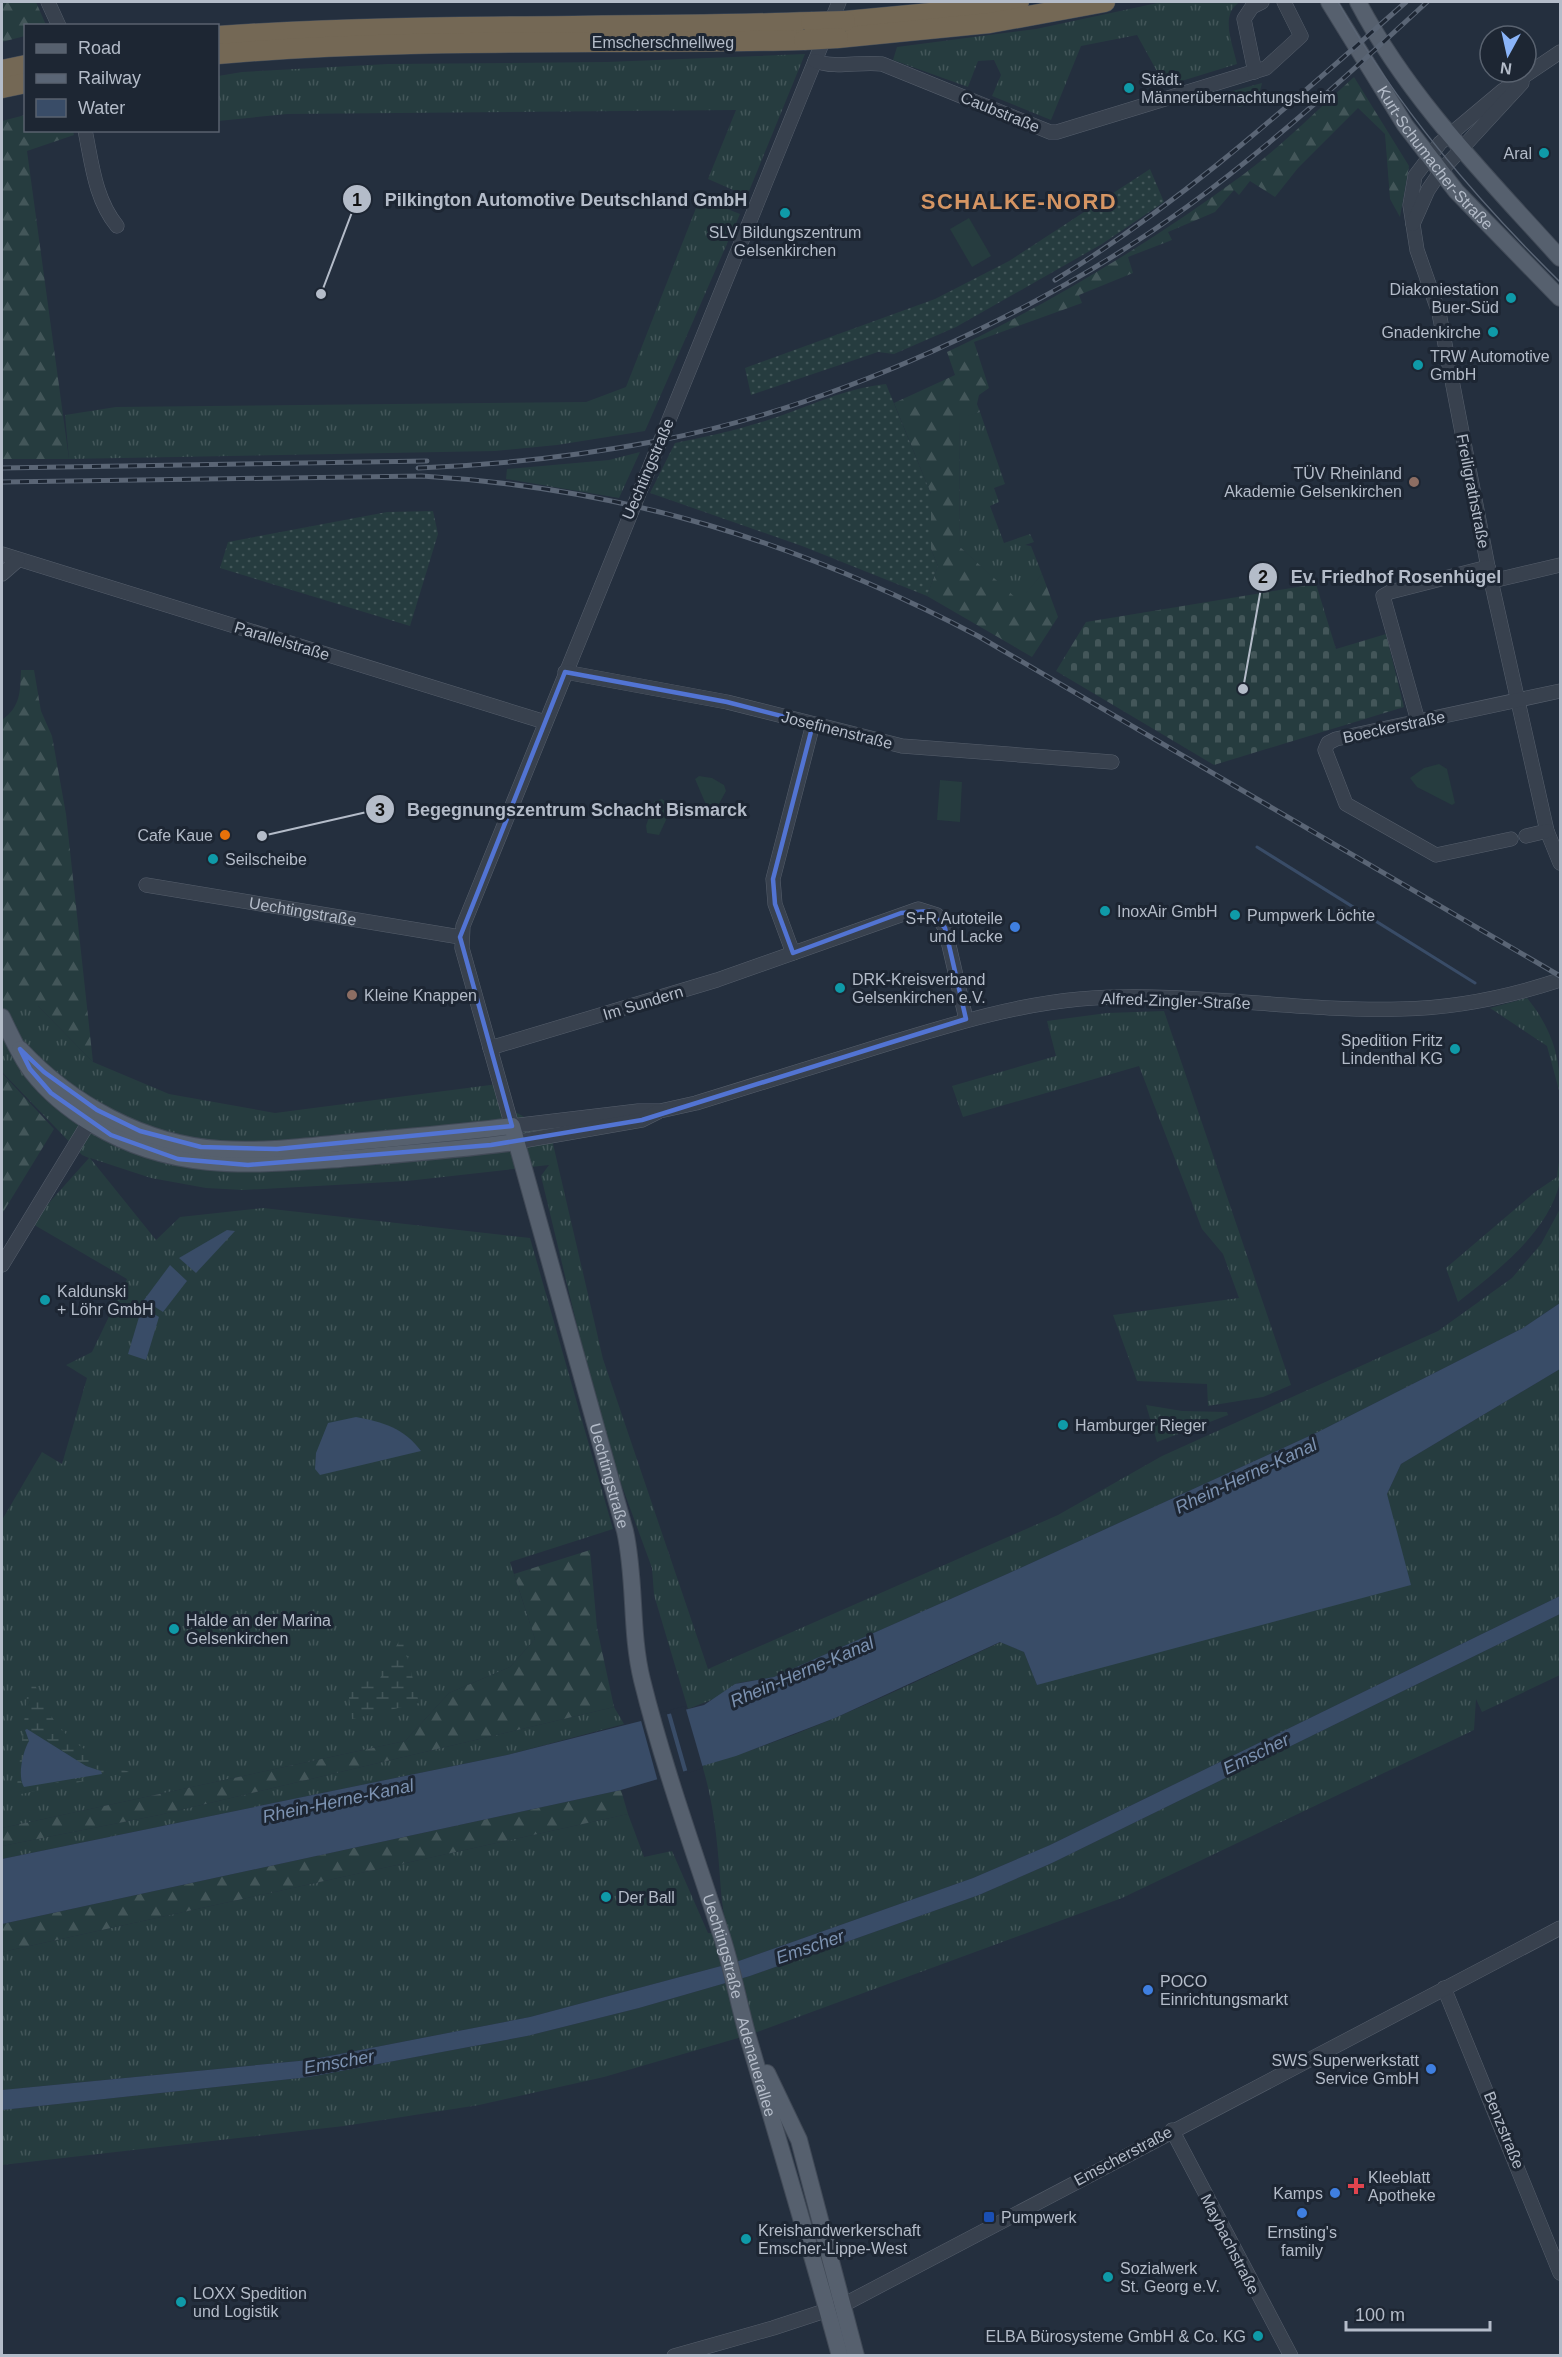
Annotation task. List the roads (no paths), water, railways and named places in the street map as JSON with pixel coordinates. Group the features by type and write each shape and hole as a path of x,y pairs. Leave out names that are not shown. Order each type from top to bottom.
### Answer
{"highway":[{"name":"Emscherschnellweg","path":"842,29 1018,2"},
{"name":"Emscherschnellweg","path":"219,54 395,43 808,31 990,23 1105,2"},
{"name":"Emscherschnellweg","path":"219,36 395,27 717,26 808,31"},
{"path":"2,70 24,65"},
{"path":"2,88 24,83"}],"main road":[{"name":"Kurt-Schumacher-Straße","path":"1329,2 1385,95 1456,191 1560,298"},
{"name":"Kurt-Schumacher-Straße","path":"1358,2 1393,60 1449,135 1560,258"},
{"path":"2,1017 30,1070 51,1093 93,1116 118,1139 157,1154 220,1164 372,1156 514,1134"},
{"name":"Uechtingstraße","path":"514,1134 625,1531 630,1564 635,1647 674,1790 723,1942 742,2010"},
{"name":"Adenauerallee","path":"742,2010 835,2307 856,2355"},
{"name":"Adenauerallee","path":"835,2307 840,2355"}],"street":[{"name":"Uechtingstraße","path":"514,1134 460,937 466,915 839,2"},
{"path":"1255,72 1244,19 1252,7 1262,2"},
{"name":"Caubstraße","path":"815,61 824,64 868,62 882,64 1050,132 1057,132 1255,72 1273,63 1301,36 1284,2"},
{"path":"51,4 57,24"},
{"path":"1538,65 1560,52"},
{"name":"Freiligrathstraße","path":"1513,84 1449,135 1429,155 1415,176 1410,205 1417,250 1439,313 1490,574 1547,831 1560,863"},
{"path":"1413,224 1428,190 1441,171 1462,151 1519,84"},
{"path":"85,132 98,195 117,226"},
{"name":"Parallelstraße","path":"2,554 545,722"},
{"path":"2,574 18,560"},
{"path":"1418,721 1383,596 1390,592 1490,574 1560,565"},
{"name":"Josefinenstraße","path":"565,672 727,702 902,746 1113,762"},
{"name":"Boeckerstraße","path":"1511,839 1436,855 1346,804 1325,750 1328,743 1560,691"},
{"path":"793,953 775,904 773,879 813,724"},
{"path":"1526,836 1547,831"},
{"name":"Uechtingstraße","path":"146,885 460,937"},
{"name":"Im Sundern","path":"490,1048 697,986 918,909 930,911 942,921 945,927 966,1019"},
{"name":"Alfred-Zingler-Straße","path":"514,1134 638,1111 660,1111 696,1103 966,1019 1038,1004 1112,997 1179,998 1368,1009 1421,1008 1496,998 1560,980"},
{"path":"2,1265 93,1116"},
{"name":"Emscherstraße","path":"674,2355 772,2328 835,2307 1560,1928"},
{"name":"Benzstraße","path":"1444,1988 1560,2273"},
{"name":"Maybachstraße","path":"1172,2130 1291,2355"}],"water":[{"path":"227,1230 235,1231 196,1273 179,1258"},
{"path":"170,1265 187,1281 163,1312 144,1300"},
{"name":"Rhein-Herne-Kanal","path":"1560,1303 1560,1369 1401,1464 1387,1494 1411,1585 1037,1685 1024,1652 1000,1642 835,1718 736,1756 621,1790 2,1924 2,1859 507,1755 704,1705 735,1684 774,1677 1318,1432 1523,1328"},
{"path":"142,1307 159,1317 146,1360 128,1354"},
{"path":"356,1417 375,1421 400,1431 421,1451 320,1475 315,1469 316,1453 328,1423"},
{"name":"Emscher","path":"1560,1596 1560,1614 1052,1863 979,1895 750,1976 639,2008 527,2036 309,2077 2,2110 2,2090 309,2060 530,2017 736,1962 973,1878 1050,1845"},
{"path":"27,1729 86,1766 101,1771 102,1774 24,1787 21,1770 29,1741 25,1730"}],"waterway":[{"path":"1257,847 1475,983"}],"tram line":[{"path":"1338,2 1386,78 1439,150 1498,218 1560,282"}],"railway":[{"path":"1055,280 1103,249 1193,184 1279,113 1406,2"},
{"path":"418,468 538,459 657,441 725,425 794,405 864,380 934,350 1068,283 1131,245 1188,206 1281,133 1427,2"},
{"path":"2,468 427,461"},
{"path":"2,482 422,476 497,482 569,493 639,507 709,525 777,547 844,573 978,636 1560,976"}],"place":[{"name":"Städt. Männerübernachtungsheim","path":"1129,88"},
{"name":"Aral","path":"1544,153"},
{"name":"SLV Bildungszentrum Gelsenkirchen","path":"785,213"},
{"name":"Pilkington Automotive Deutschland GmbH","path":"321,294"},
{"name":"Diakoniestation Buer-Süd","path":"1511,298"},
{"name":"Gnadenkirche","path":"1493,332"},
{"name":"TRW Automotive GmbH","path":"1418,365"},
{"name":"TÜV Rheinland Akademie Gelsenkirchen","path":"1414,482"},
{"name":"Ev. Friedhof Rosenhügel","path":"1243,689"},
{"name":"Cafe Kaue","path":"225,835"},
{"name":"Begegnungszentrum Schacht Bismarck","path":"262,836"},
{"name":"Seilscheibe","path":"213,859"},
{"name":"InoxAir GmbH","path":"1105,911"},
{"name":"Pumpwerk Löchte","path":"1235,915"},
{"name":"S+R Autoteile und Lacke","path":"1015,927"},
{"name":"DRK-Kreisverband Gelsenkirchen e.V.","path":"840,988"},
{"name":"Kleine Knappen","path":"352,995"},
{"name":"Spedition Fritz Lindenthal KG","path":"1455,1049"},
{"name":"Kaldunski + Löhr GmbH","path":"45,1300"},
{"name":"Hamburger Rieger","path":"1063,1425"},
{"name":"Halde an der Marina Gelsenkirchen","path":"174,1629"},
{"name":"Der Ball","path":"606,1897"},
{"name":"POCO Einrichtungsmarkt","path":"1148,1990"},
{"name":"SWS Superwerkstatt Service GmbH","path":"1431,2069"},
{"name":"Kleeblatt Apotheke","path":"1356,2186"},
{"name":"Kamps","path":"1335,2193"},
{"name":"Ernsting's family","path":"1302,2213"},
{"name":"Pumpwerk","path":"989,2217"},
{"name":"Kreishandwerkerschaft Emscher-Lippe-West","path":"746,2239"},
{"name":"Sozialwerk St. Georg e.V.","path":"1108,2277"},
{"name":"LOXX Spedition und Logistik","path":"181,2302"},
{"name":"ELBA Bürosysteme GmbH & Co. KG","path":"1258,2336"}],"district":[{"name":"SCHALKE-NORD","path":"1019,201"}]}
